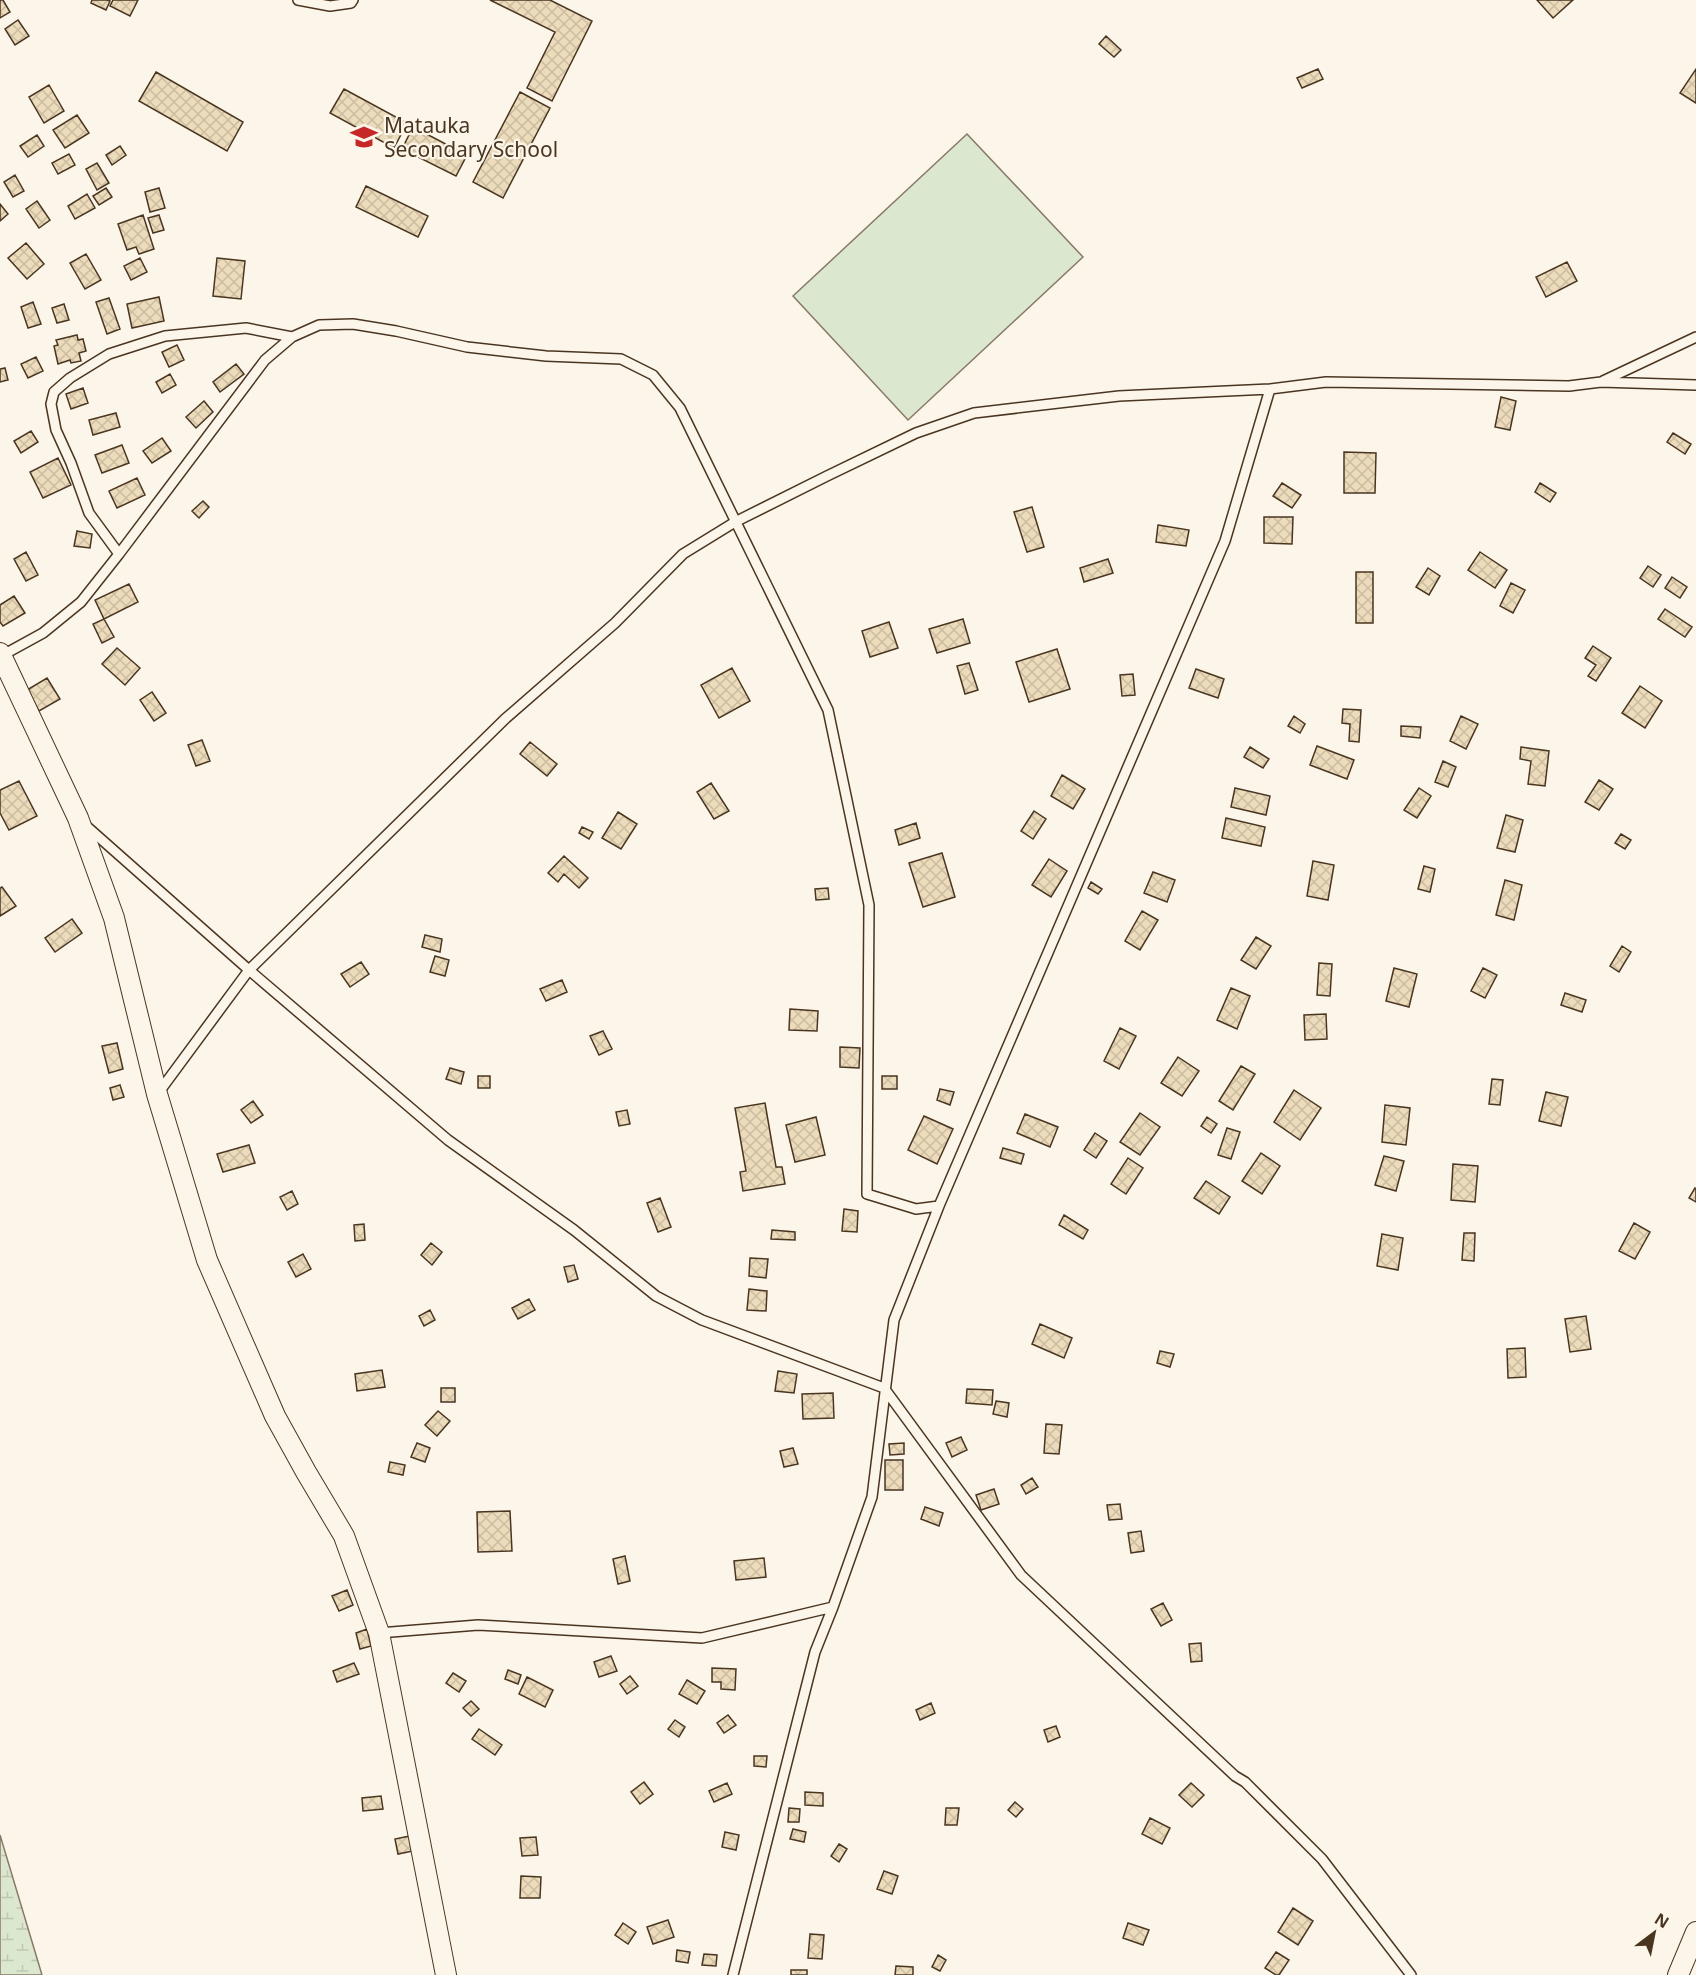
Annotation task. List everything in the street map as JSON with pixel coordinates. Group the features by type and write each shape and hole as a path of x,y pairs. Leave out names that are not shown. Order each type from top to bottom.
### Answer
{"street":[{"path":"1,655 78,818 114,918 158,1094 207,1260 275,1416 345,1536 380,1633 446,1975"},
{"path":"1678,1975 1696,1932"}],"lane":[{"path":"298,0 330,6 351,3 353,0"},
{"path":"1,655 43,633 81,602 265,360 292,337 319,325 353,324 467,347 546,356 621,359 653,375 680,408 828,710 869,905 867,1194 916,1209 939,1206"},
{"path":"119,554 89,513 56,430 51,404 54,392 70,378 109,354 165,336 246,328 292,337"},
{"path":"1601,382 1696,337"},
{"path":"158,1094 249,970 505,719 615,623 682,554 735,522 916,433 974,413 1119,396 1270,389 1326,382 1569,387 1601,382 1696,385"},
{"path":"733,1975 815,1652 872,1497 894,1320 939,1206 1225,541 1270,389"},
{"path":"78,818 249,970 448,1140 574,1230 656,1296 702,1320 884,1388 1021,1575 1235,1776 1245,1782 1322,1859 1411,1975"},
{"path":"380,1633 478,1625 702,1638 833,1608"}],"green space":[{"path":"967,134 1083,257 908,420 793,296"},
{"path":"0,1835 42,1975 0,1975"}],"building":[{"path":"0,0 3,0 10,12 0,18"},
{"path":"92,0 110,1 106,10 91,3"},
{"path":"113,0 138,0 130,16 110,6"},
{"path":"490,0 550,0 592,21 552,101 527,88 555,32"},
{"path":"1537,0 1573,0 1553,18"},
{"path":"18,20 29,36 15,45 5,29"},
{"path":"1106,36 1121,50 1114,57 1099,44"},
{"path":"1318,69 1323,79 1302,88 1297,78"},
{"path":"1696,69 1696,103 1680,93"},
{"path":"156,72 243,122 227,151 139,101"},
{"path":"49,85 64,111 44,123 29,97"},
{"path":"344,89 407,123 394,148 330,113"},
{"path":"520,92 550,108 503,198 473,182"},
{"path":"77,115 89,133 65,148 53,130"},
{"path":"413,127 467,155 456,176 402,149"},
{"path":"37,135 44,146 28,157 20,146"},
{"path":"120,146 126,155 112,165 106,155"},
{"path":"69,154 75,165 58,174 52,163"},
{"path":"97,163 109,183 97,190 86,169"},
{"path":"15,175 24,191 13,197 4,182"},
{"path":"366,186 428,216 418,237 356,207"},
{"path":"106,188 112,197 99,205 93,196"},
{"path":"159,188 165,208 150,212 145,192"},
{"path":"87,194 95,208 75,219 68,206"},
{"path":"37,201 50,220 39,228 26,209"},
{"path":"0,204 8,214 0,221"},
{"path":"143,215 154,249 139,254 136,247 127,250 118,224"},
{"path":"159,215 164,230 153,233 148,218"},
{"path":"26,243 44,264 27,279 8,258"},
{"path":"86,254 101,280 85,289 70,263"},
{"path":"140,258 147,272 131,280 124,266"},
{"path":"217,258 245,261 241,299 213,296"},
{"path":"1567,262 1577,281 1546,297 1536,277"},
{"path":"159,297 164,321 132,328 127,304"},
{"path":"109,298 120,329 107,334 96,302"},
{"path":"33,302 41,324 28,328 21,307"},
{"path":"64,304 69,320 57,323 52,308"},
{"path":"77,335 78,340 83,339 86,351 79,353 81,361 71,363 70,360 58,364 54,346 58,345 56,340"},
{"path":"177,345 184,360 169,367 162,352"},
{"path":"36,357 43,371 28,378 21,364"},
{"path":"236,364 244,374 220,392 213,382"},
{"path":"5,368 8,380 0,382 0,369"},
{"path":"170,374 176,385 162,393 156,382"},
{"path":"83,388 88,403 71,409 66,394"},
{"path":"1501,397 1516,401 1510,430 1495,427"},
{"path":"204,401 213,412 196,428 186,417"},
{"path":"116,413 120,427 93,435 89,420"},
{"path":"31,431 38,442 21,453 14,441"},
{"path":"1673,433 1691,444 1685,454 1667,442"},
{"path":"162,438 171,451 152,463 143,451"},
{"path":"122,445 129,463 102,473 95,455"},
{"path":"1344,452 1376,453 1375,493 1344,493"},
{"path":"58,458 71,485 43,498 30,472"},
{"path":"137,478 145,495 117,508 109,491"},
{"path":"1282,483 1301,495 1292,508 1273,496"},
{"path":"1540,483 1556,493 1550,502 1535,492"},
{"path":"203,501 209,507 199,518 192,511"},
{"path":"1032,507 1044,547 1027,552 1014,512"},
{"path":"1264,517 1293,517 1292,544 1264,543"},
{"path":"1158,525 1189,530 1186,546 1156,542"},
{"path":"77,531 92,534 90,548 74,546"},
{"path":"26,552 38,575 26,581 14,559"},
{"path":"1480,552 1507,570 1495,588 1468,570"},
{"path":"1108,559 1113,573 1084,582 1080,568"},
{"path":"1648,566 1661,575 1653,587 1640,578"},
{"path":"1428,568 1440,576 1429,595 1416,587"},
{"path":"1356,572 1373,572 1373,623 1356,623"},
{"path":"1672,577 1687,587 1680,598 1665,588"},
{"path":"1511,583 1525,590 1513,613 1500,606"},
{"path":"129,584 138,602 104,619 95,600"},
{"path":"14,596 25,613 3,626 0,622 0,605"},
{"path":"1665,609 1692,627 1685,637 1658,619"},
{"path":"104,619 114,637 102,643 93,624"},
{"path":"963,619 970,643 937,653 929,629"},
{"path":"889,622 898,648 870,657 862,631"},
{"path":"1593,646 1611,658 1596,681 1588,676 1596,665 1585,658"},
{"path":"117,648 140,668 125,685 102,664"},
{"path":"1057,649 1070,689 1029,702 1016,662"},
{"path":"969,663 978,690 965,694 957,666"},
{"path":"732,668 750,701 719,718 701,685"},
{"path":"1196,669 1224,679 1218,698 1189,688"},
{"path":"1133,674 1135,695 1122,696 1120,675"},
{"path":"47,678 60,699 39,711 27,690"},
{"path":"1640,686 1662,701 1645,728 1622,713"},
{"path":"152,692 166,713 154,721 140,700"},
{"path":"1343,709 1361,710 1359,742 1349,741 1350,724 1342,723"},
{"path":"1294,716 1305,724 1300,733 1288,726"},
{"path":"1461,716 1478,724 1466,749 1450,741"},
{"path":"1401,726 1421,727 1420,738 1401,736"},
{"path":"202,740 210,761 196,766 188,745"},
{"path":"530,742 557,764 547,776 520,754"},
{"path":"1317,746 1354,760 1347,779 1310,765"},
{"path":"1250,747 1269,759 1263,768 1244,757"},
{"path":"1521,747 1549,751 1545,786 1528,784 1531,761 1520,759"},
{"path":"1443,761 1456,767 1448,787 1435,782"},
{"path":"1062,775 1085,789 1073,809 1051,796"},
{"path":"1599,780 1613,789 1599,810 1585,802"},
{"path":"19,781 37,816 9,830 0,813 0,790"},
{"path":"711,783 729,811 714,819 697,792"},
{"path":"1235,788 1270,796 1266,815 1231,807"},
{"path":"1419,788 1431,796 1417,818 1404,810"},
{"path":"1034,811 1046,819 1033,839 1021,831"},
{"path":"618,812 637,824 621,849 602,838"},
{"path":"1506,815 1523,820 1515,852 1497,848"},
{"path":"1226,818 1265,827 1261,846 1222,838"},
{"path":"916,823 920,838 899,845 895,830"},
{"path":"582,827 593,832 589,839 579,833"},
{"path":"1621,834 1631,840 1625,849 1615,843"},
{"path":"942,853 955,897 923,907 909,863"},
{"path":"564,856 588,878 579,888 564,874 558,882 548,873"},
{"path":"1049,859 1067,871 1051,897 1032,885"},
{"path":"1313,861 1334,865 1328,900 1307,896"},
{"path":"1424,866 1435,869 1430,892 1418,889"},
{"path":"1153,872 1175,880 1167,902 1144,893"},
{"path":"1505,880 1522,885 1514,920 1496,915"},
{"path":"1091,882 1102,889 1098,894 1088,888"},
{"path":"2,887 16,906 0,916 0,888"},
{"path":"828,888 829,899 816,900 815,889"},
{"path":"1142,911 1158,920 1140,950 1125,941"},
{"path":"72,919 82,933 55,952 45,938"},
{"path":"425,935 442,939 440,952 422,947"},
{"path":"1256,937 1271,946 1256,969 1241,960"},
{"path":"1622,946 1631,952 1619,972 1610,966"},
{"path":"435,956 449,960 445,976 430,972"},
{"path":"361,962 369,974 350,987 341,974"},
{"path":"1319,963 1332,964 1330,996 1317,995"},
{"path":"1394,968 1417,974 1409,1007 1386,1001"},
{"path":"1483,968 1497,975 1485,998 1471,991"},
{"path":"562,980 567,992 546,1001 540,989"},
{"path":"1231,988 1250,996 1237,1029 1217,1020"},
{"path":"1565,993 1586,1000 1582,1012 1561,1005"},
{"path":"790,1009 818,1011 817,1031 789,1030"},
{"path":"1326,1014 1327,1039 1305,1040 1304,1015"},
{"path":"1120,1028 1136,1036 1119,1069 1104,1061"},
{"path":"603,1031 612,1049 599,1055 590,1036"},
{"path":"117,1043 123,1069 109,1073 102,1046"},
{"path":"840,1047 860,1048 859,1068 840,1067"},
{"path":"1178,1057 1199,1071 1182,1096 1161,1083"},
{"path":"1241,1066 1255,1074 1233,1110 1219,1101"},
{"path":"450,1068 464,1072 461,1084 446,1079"},
{"path":"478,1076 490,1076 490,1088 478,1088"},
{"path":"882,1076 897,1076 897,1089 882,1089"},
{"path":"1492,1079 1503,1080 1500,1105 1489,1104"},
{"path":"120,1085 124,1097 113,1100 110,1088"},
{"path":"940,1089 954,1092 950,1105 937,1100"},
{"path":"1294,1090 1321,1108 1300,1140 1274,1122"},
{"path":"1546,1092 1568,1097 1561,1126 1539,1121"},
{"path":"253,1101 263,1115 251,1123 241,1110"},
{"path":"765,1103 776,1167 782,1167 785,1184 743,1191 740,1172 746,1171 735,1108"},
{"path":"1385,1105 1410,1108 1406,1145 1382,1142"},
{"path":"627,1110 630,1124 619,1126 616,1112"},
{"path":"1140,1113 1160,1127 1140,1155 1120,1142"},
{"path":"1025,1114 1058,1127 1050,1147 1017,1133"},
{"path":"924,1116 953,1129 937,1164 908,1150"},
{"path":"816,1117 825,1155 795,1162 786,1125"},
{"path":"1207,1117 1217,1124 1211,1133 1201,1126"},
{"path":"1227,1128 1240,1132 1231,1159 1218,1155"},
{"path":"1095,1133 1107,1141 1096,1158 1084,1150"},
{"path":"249,1145 255,1163 223,1172 217,1154"},
{"path":"1003,1148 1024,1154 1021,1164 1000,1158"},
{"path":"1261,1153 1280,1166 1262,1194 1242,1181"},
{"path":"1384,1156 1404,1161 1396,1191 1375,1185"},
{"path":"1128,1158 1143,1168 1126,1194 1111,1184"},
{"path":"1453,1164 1478,1166 1475,1202 1451,1200"},
{"path":"1206,1181 1230,1197 1219,1214 1194,1198"},
{"path":"1696,1189 1696,1202 1689,1198"},
{"path":"292,1191 298,1204 287,1210 280,1197"},
{"path":"660,1198 671,1227 658,1232 647,1203"},
{"path":"844,1209 858,1211 857,1232 842,1231"},
{"path":"1064,1215 1088,1230 1083,1239 1059,1225"},
{"path":"1634,1223 1650,1232 1635,1259 1619,1251"},
{"path":"364,1224 365,1240 355,1241 354,1225"},
{"path":"772,1230 795,1232 795,1240 771,1239"},
{"path":"1464,1233 1475,1233 1474,1261 1462,1260"},
{"path":"1382,1234 1403,1238 1398,1270 1377,1266"},
{"path":"431,1243 442,1252 432,1265 421,1255"},
{"path":"303,1254 311,1269 296,1277 288,1262"},
{"path":"750,1258 768,1259 766,1278 749,1276"},
{"path":"574,1265 578,1279 568,1282 564,1267"},
{"path":"749,1289 767,1291 766,1311 747,1310"},
{"path":"529,1299 535,1310 518,1319 512,1308"},
{"path":"430,1310 435,1320 424,1326 419,1316"},
{"path":"1586,1316 1591,1349 1570,1352 1565,1319"},
{"path":"1040,1324 1072,1338 1064,1358 1032,1344"},
{"path":"1525,1348 1526,1377 1508,1378 1507,1349"},
{"path":"1160,1351 1174,1354 1170,1367 1157,1363"},
{"path":"382,1370 385,1387 357,1391 355,1374"},
{"path":"778,1371 797,1374 794,1393 775,1391"},
{"path":"441,1388 455,1388 455,1402 441,1402"},
{"path":"967,1389 993,1390 992,1405 966,1403"},
{"path":"833,1393 834,1418 803,1419 802,1394"},
{"path":"996,1401 1009,1403 1007,1417 993,1414"},
{"path":"438,1411 450,1421 437,1436 425,1425"},
{"path":"1046,1424 1062,1425 1059,1454 1044,1453"},
{"path":"961,1437 967,1450 952,1457 946,1443"},
{"path":"417,1443 430,1448 425,1462 411,1457"},
{"path":"904,1443 904,1454 890,1455 889,1444"},
{"path":"793,1448 798,1464 784,1467 780,1451"},
{"path":"885,1460 903,1460 903,1490 885,1490"},
{"path":"390,1462 405,1465 403,1475 388,1472"},
{"path":"1032,1478 1038,1487 1026,1494 1021,1485"},
{"path":"994,1489 999,1504 981,1510 976,1495"},
{"path":"1120,1504 1122,1519 1109,1520 1107,1505"},
{"path":"925,1507 943,1513 939,1526 921,1519"},
{"path":"510,1511 512,1551 478,1552 477,1512"},
{"path":"1141,1531 1144,1551 1131,1553 1128,1533"},
{"path":"625,1556 630,1581 618,1584 613,1559"},
{"path":"764,1558 766,1577 736,1580 734,1561"},
{"path":"347,1590 353,1605 339,1611 332,1596"},
{"path":"1163,1603 1172,1620 1161,1626 1151,1609"},
{"path":"367,1629 371,1646 360,1649 356,1633"},
{"path":"1201,1643 1202,1661 1191,1662 1189,1644"},
{"path":"611,1656 617,1671 599,1677 594,1662"},
{"path":"354,1663 359,1674 337,1682 333,1671"},
{"path":"712,1668 736,1669 735,1690 721,1689 721,1682 712,1682"},
{"path":"508,1670 521,1675 518,1684 505,1679"},
{"path":"453,1673 466,1681 459,1692 446,1683"},
{"path":"630,1676 638,1686 627,1694 620,1684"},
{"path":"527,1677 553,1690 545,1707 519,1694"},
{"path":"687,1680 705,1691 697,1704 679,1694"},
{"path":"471,1701 479,1709 471,1716 463,1708"},
{"path":"931,1703 935,1713 920,1720 916,1710"},
{"path":"728,1715 736,1725 724,1733 717,1723"},
{"path":"675,1720 685,1727 679,1737 668,1729"},
{"path":"1056,1726 1060,1737 1048,1742 1044,1730"},
{"path":"479,1729 502,1745 495,1755 472,1739"},
{"path":"754,1756 767,1756 766,1767 754,1766"},
{"path":"644,1782 653,1794 640,1804 631,1792"},
{"path":"727,1783 732,1794 714,1802 709,1791"},
{"path":"1191,1783 1204,1795 1192,1807 1179,1795"},
{"path":"805,1792 823,1793 823,1806 805,1805"},
{"path":"381,1796 383,1809 363,1811 362,1798"},
{"path":"1015,1802 1023,1809 1016,1817 1008,1810"},
{"path":"789,1808 800,1809 799,1822 788,1822"},
{"path":"946,1808 959,1808 957,1825 945,1825"},
{"path":"1150,1818 1170,1828 1162,1844 1142,1834"},
{"path":"793,1829 806,1832 804,1842 790,1839"},
{"path":"725,1832 739,1835 736,1850 722,1847"},
{"path":"410,1836 413,1851 398,1854 395,1839"},
{"path":"536,1837 538,1855 522,1856 520,1838"},
{"path":"839,1844 847,1849 839,1862 831,1856"},
{"path":"884,1871 898,1876 892,1894 877,1889"},
{"path":"521,1876 541,1877 540,1898 520,1898"},
{"path":"1293,1908 1313,1921 1298,1945 1278,1932"},
{"path":"668,1920 674,1937 653,1944 647,1927"},
{"path":"623,1923 636,1932 628,1944 615,1935"},
{"path":"1128,1923 1149,1930 1143,1945 1123,1938"},
{"path":"810,1934 824,1935 822,1959 808,1958"},
{"path":"677,1950 690,1952 688,1963 676,1961"},
{"path":"1276,1952 1289,1960 1279,1975 1265,1968"},
{"path":"704,1954 717,1955 716,1966 702,1965"},
{"path":"938,1955 946,1960 940,1971 932,1967"},
{"path":"896,1966 913,1967 913,1975 895,1975"},
{"path":"791,1970 807,1970 807,1975 791,1975"}],"place":[{"name":"Matauka Secondary School","path":"364,137"}]}
